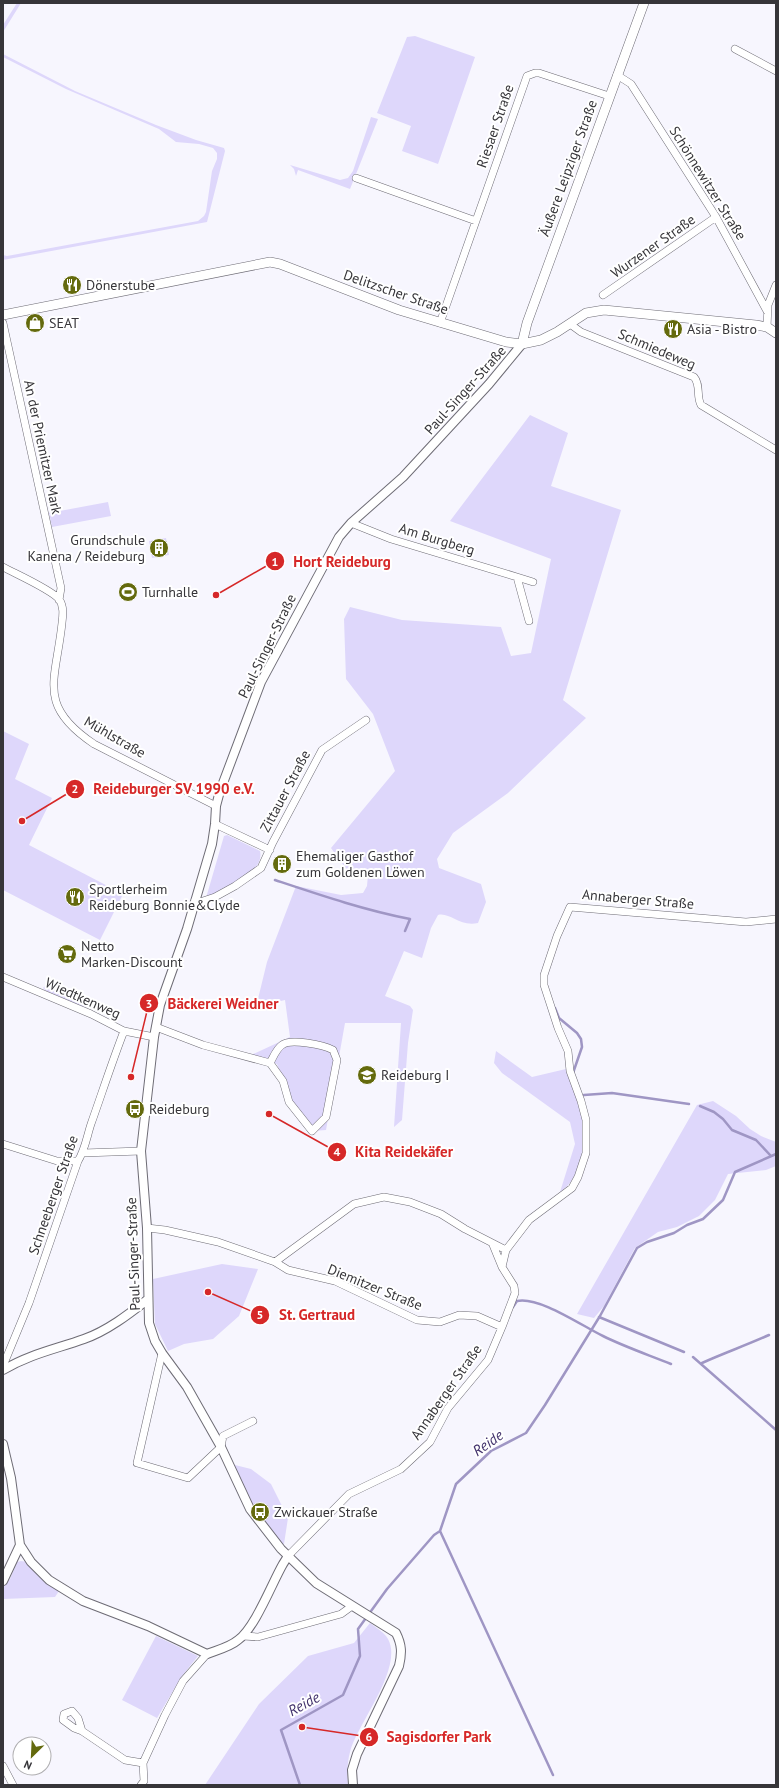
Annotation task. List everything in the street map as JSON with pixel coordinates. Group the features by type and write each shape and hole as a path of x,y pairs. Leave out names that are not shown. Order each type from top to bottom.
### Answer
{"main road":[{"name":"Äußere Leipziger Straße","path":"522,344 527,323 644,3"},
{"name":"Delitzscher Straße","path":"3,315 270,262 280,264 399,310 506,342 522,344 549,336 586,313 604,310 756,324 774,331"}],"street":[{"path":"735,49 776,71"},
{"name":"Riesaer Straße","path":"440,323 528,76 539,73 609,96"},
{"name":"Schönnewitzer Straße","path":"617,75 631,84 716,217 767,312"},
{"path":"356,178 476,221"},
{"name":"Wurzener Straße","path":"603,295 716,217"},
{"path":"774,331 767,312 776,285"},
{"name":"An der Priemitzer Mark","path":"3,323 61,588 59,600"},
{"name":"Schmiedeweg","path":"570,324 581,332 694,376 698,381 698,400 701,405 776,450"},
{"name":"Paul-Singer-Straße","path":"353,1785 352,1770 357,1754 399,1666 402,1654 400,1642 396,1633 371,1616 316,1584 288,1556 250,1510 220,1447 186,1387 155,1341 149,1323 147,1300 147,1228 141,1151 154,1037 160,1005 212,844 216,806 220,791 261,682 321,568 339,537 351,523 403,477 489,384 522,344"},
{"name":"Am Burgberg","path":"351,523 392,539 534,582"},
{"path":"3,567 52,593 59,600"},
{"path":"517,577 529,621"},
{"name":"Mühlstraße","path":"59,600 63,613 53,693 59,711 65,720 82,736 94,744 216,806"},
{"name":"Zittauer Straße","path":"195,900 200,902 215,897 251,876 261,868 322,750 366,720"},
{"path":"215,824 270,850"},
{"name":"Annaberger Straße","path":"288,1556 349,1494 401,1470 430,1442 448,1408 488,1360 502,1327 515,1293 514,1286 502,1267 506,1250 529,1220 572,1188 578,1177 586,1153 586,1120 570,1071 568,1050 558,1028 544,985 544,975 557,936 570,907 746,922 776,919"},
{"name":"Wiedtkenweg","path":"3,977 91,1014 124,1031 154,1037"},
{"path":"156,1027 203,1045 270,1063 283,1081 288,1102 312,1131 326,1117 337,1060 333,1050 323,1046 289,1042 280,1046 270,1063"},
{"name":"Schneeberger Straße","path":"3,1366 30,1304 124,1031"},
{"path":"3,1144 57,1161 78,1161"},
{"path":"83,1153 141,1151"},
{"path":"275,1262 354,1204 384,1197 410,1202 441,1214 493,1245 506,1250"},
{"name":"Diemitzer Straße","path":"147,1228 165,1230 218,1242 275,1262 288,1270 335,1281 417,1320 440,1322 459,1315 477,1316 502,1327"},
{"path":"493,1245 502,1267"},
{"path":"3,1370 35,1354 85,1339 134,1310 147,1300"},
{"path":"162,1353 137,1463 188,1478 220,1447 223,1436 253,1421"},
{"path":"3,1444 11,1478 20,1545 31,1562 48,1580 83,1601 148,1626 207,1654"},
{"path":"3,1581 20,1545"},
{"path":"141,1785 144,1781 143,1762 183,1681 207,1654 237,1641 243,1636 258,1613 282,1564 288,1556"},
{"path":"243,1636 258,1637 341,1614 352,1606"},
{"path":"82,1731 125,1760 143,1762"},
{"path":"3,1766 13,1785"}],"shaded area":[{"path":"17,3 21,3 3,32 3,25"},
{"path":"415,36 475,57 438,164 402,151 411,126 377,113 407,37"},
{"path":"3,54 75,91 156,125 196,140 224,148 225,151 207,222 3,260 3,255 7,256 198,221 206,212 212,171 217,159 217,153 213,148 199,144 176,142 159,129 66,89 3,57"},
{"path":"371,117 378,119 350,189 298,170 296,176 294,169 290,165 340,180 348,178 353,171"},
{"path":"530,415 568,433 551,486 621,510 563,700 586,718 508,793 453,833 437,859 439,868 481,884 486,902 478,923 465,923 447,916 438,915 431,928 422,958 404,951 385,996 410,1006 413,1010 408,1043 402,1120 394,1127 401,1023 345,1023 326,1130 312,1131 289,1102 277,1064 249,1056 290,1037 285,1000 256,1007 267,962 296,886 341,895 363,893 367,886 368,875 347,870 331,848 395,771 373,714 346,679 344,619 350,607 402,620 501,627 511,656 531,653 551,559 450,521"},
{"path":"108,502 111,516 52,527 49,513"},
{"path":"166,538 169,555 152,558 149,541"},
{"path":"3,731 29,744 15,779 52,798 29,845 123,894 100,940 3,890"},
{"path":"227,835 260,851 260,860 250,874 232,886 206,898 224,836"},
{"path":"45,986 51,986 83,1003 86,1008 46,991 43,988"},
{"path":"496,1051 532,1077 566,1069 582,1117 583,1141 580,1161 573,1179 560,1192 575,1144 570,1122 502,1073 494,1063"},
{"path":"713,1101 736,1116 750,1129 761,1136 776,1142 776,1166 766,1170 728,1174 715,1200 699,1216 677,1227 658,1232 635,1248 604,1306 594,1318 577,1314 697,1105"},
{"path":"222,1264 258,1269 239,1316 213,1339 184,1344 168,1351 155,1324 153,1279"},
{"path":"231,1464 251,1469 271,1484 288,1518 284,1544 276,1542 253,1506"},
{"path":"17,1562 27,1562 44,1581 59,1591 55,1597 3,1599 3,1588 10,1579"},
{"path":"370,1623 382,1632 388,1639 391,1651 390,1665 378,1696 354,1740 348,1760 348,1785 205,1785 259,1704 308,1656 354,1643"},
{"path":"156,1636 198,1656 182,1676 157,1718 122,1700"}],"waterway":[{"path":"275,880 359,907 410,919 405,931"},
{"path":"555,1008 559,1018 577,1033 581,1039 582,1047 573,1073"},
{"path":"584,1095 612,1093 689,1104"},
{"path":"700,1106 714,1112 723,1119 732,1130 756,1140 771,1156"},
{"name":"Reide","path":"300,1785 281,1730 343,1695 360,1656 358,1629 387,1589 434,1535 440,1531 456,1484 491,1451 526,1433 600,1316 637,1248 647,1242 674,1233 687,1225 703,1219 723,1200 735,1172 776,1154"},
{"name":"Reide","path":"513,1307 517,1301 537,1303 548,1307 611,1340 671,1364"},
{"path":"599,1317 684,1352"},
{"path":"702,1363 769,1335"},
{"path":"693,1357 776,1430"},
{"path":"440,1531 553,1775"}],"place":[{"name":"Dönerstube","path":"72,285"},
{"name":"SEAT","path":"35,323"},
{"name":"Asia - Bistro","path":"673,329"},
{"name":"Grundschule Kanena / Reideburg","path":"159,548"},
{"name":"Turnhalle","path":"128,592"},
{"name":"Hort Reideburg","path":"216,595"},
{"name":"Reideburger SV 1990 e.V.","path":"22,821"},
{"name":"Ehemaliger Gasthof zum Goldenen Löwen","path":"282,864"},
{"name":"Sportlerheim Reideburg Bonnie&Clyde","path":"75,897"},
{"name":"Netto Marken-Discount","path":"67,954"},
{"name":"Reideburg I","path":"367,1075"},
{"name":"Bäckerei Weidner","path":"131,1077"},
{"name":"Reideburg","path":"135,1109"},
{"name":"Kita Reidekäfer","path":"269,1114"},
{"name":"St. Gertraud","path":"208,1292"},
{"name":"Zwickauer Straße","path":"260,1512"},
{"name":"Sagisdorfer Park","path":"302,1727"}]}
